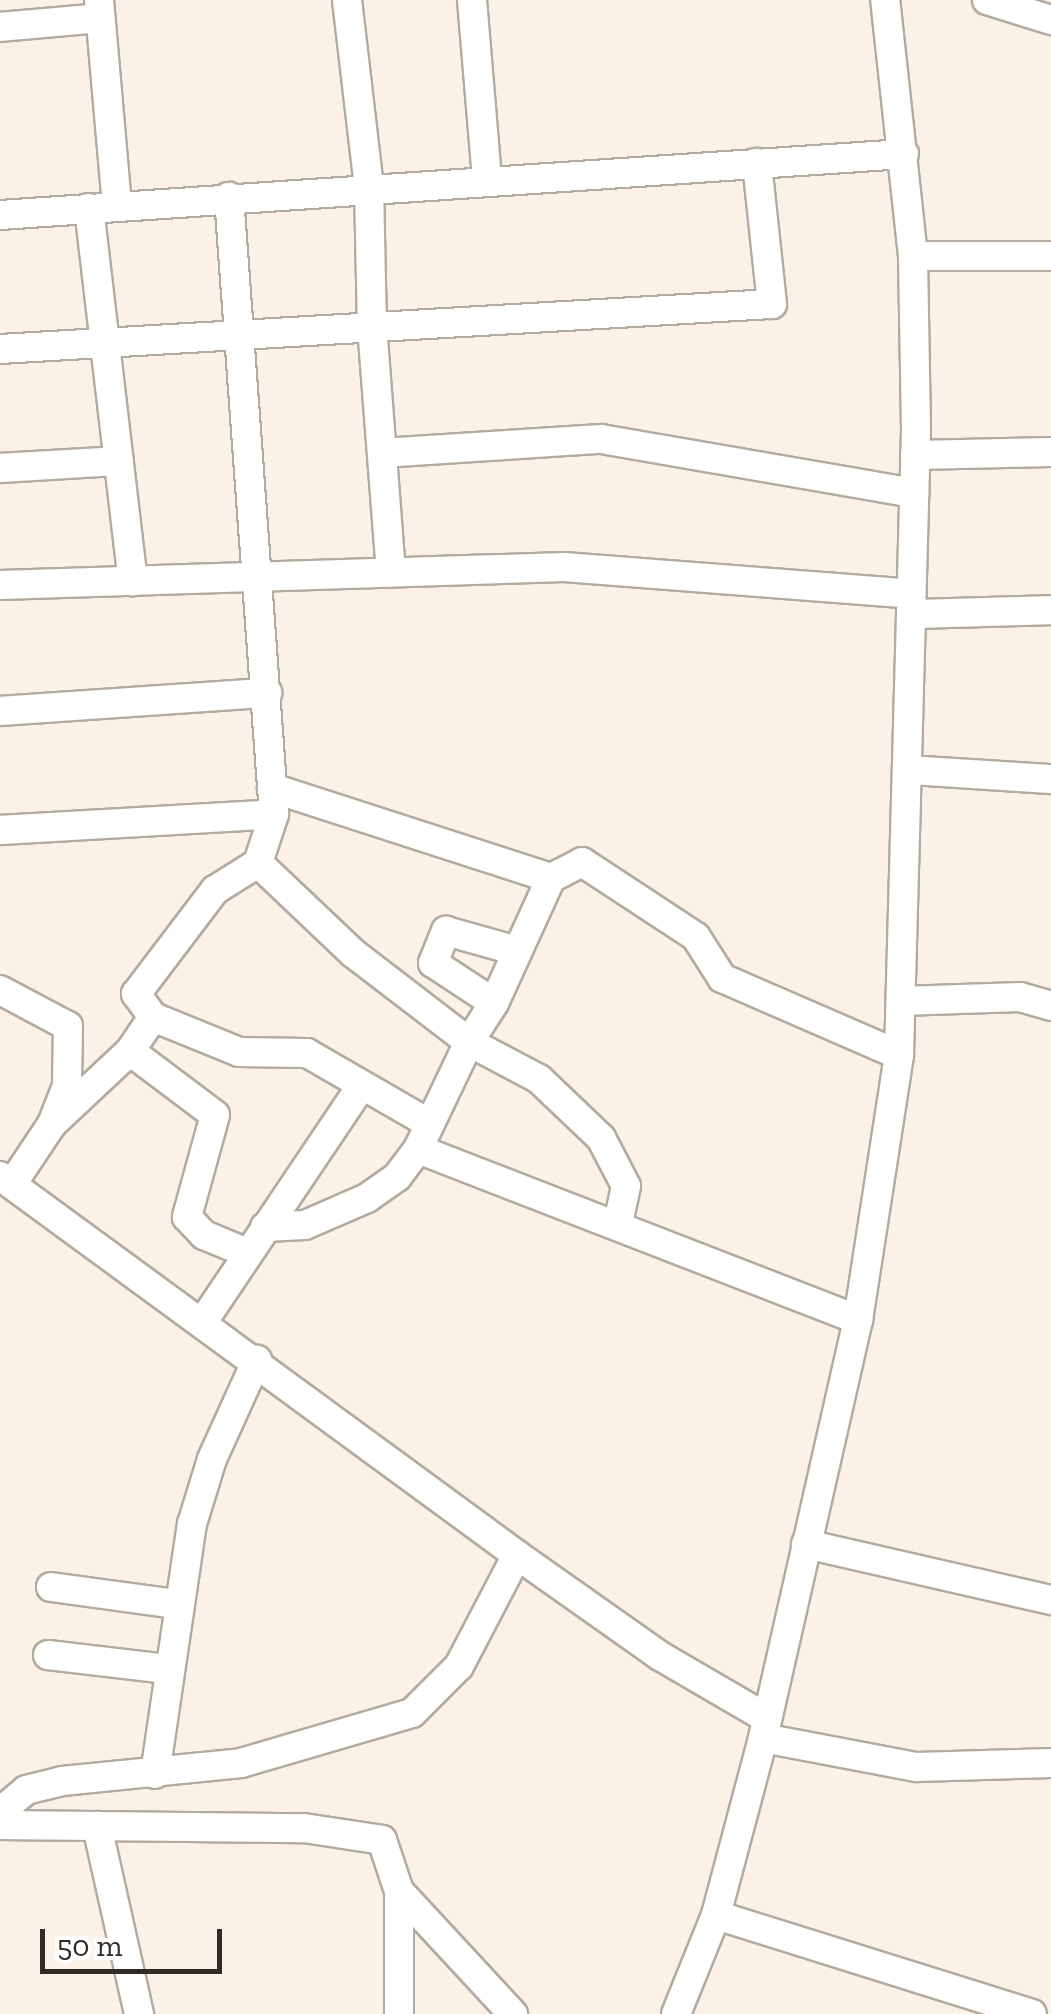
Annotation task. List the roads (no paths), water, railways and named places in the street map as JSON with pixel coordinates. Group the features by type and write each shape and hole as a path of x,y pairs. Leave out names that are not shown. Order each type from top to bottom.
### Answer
{"street":[{"path":"347,0 369,186 372,326 391,572"},
{"path":"472,0 487,179"},
{"path":"676,2014 716,1915 764,1728 858,1320 899,1054 910,770 915,455 913,256 885,0"},
{"path":"987,0 1051,20"},
{"path":"0,27 99,9 117,206"},
{"path":"0,216 369,186 904,154"},
{"path":"0,349 772,304 757,163"},
{"path":"230,196 261,576 273,801 258,863 215,890 136,994 153,1017 239,1052 308,1053 423,1136 618,1225 858,1320"},
{"path":"88,208 133,581"},
{"path":"913,256 1051,256"},
{"path":"382,452 601,439 914,493"},
{"path":"915,455 1051,452"},
{"path":"0,468 119,460"},
{"path":"0,585 564,567 912,604 1051,610"},
{"path":"0,711 267,694"},
{"path":"910,770 1051,779"},
{"path":"0,830 273,801 550,878"},
{"path":"265,1227 305,1224 368,1198 397,1177 494,1003 550,878 582,862 696,937 722,978 899,1054"},
{"path":"258,863 353,953 469,1042 539,1079 600,1138 626,1186 618,1225"},
{"path":"494,1003 433,963 446,931 518,952"},
{"path":"0,990 68,1026 67,1086 52,1124"},
{"path":"901,1001 1020,997 1051,1006"},
{"path":"153,1017 130,1051 52,1124 6,1180 257,1360 516,1555 764,1728 917,1767 1051,1763"},
{"path":"130,1051 216,1115 188,1218 204,1235 245,1252"},
{"path":"202,1323 245,1252 360,1088"},
{"path":"155,1774 175,1604 212,1459 257,1360"},
{"path":"806,1544 1051,1600"},
{"path":"0,1812 26,1790 241,1763 412,1712 460,1666 516,1555"},
{"path":"52,1587 175,1604"},
{"path":"48,1654 167,1670"},
{"path":"0,1826 351,1831 382,1840 399,1891 398,2014"},
{"path":"96,1826 139,2014"},
{"path":"399,1891 513,2014"},
{"path":"716,1915 1032,2014"}]}
